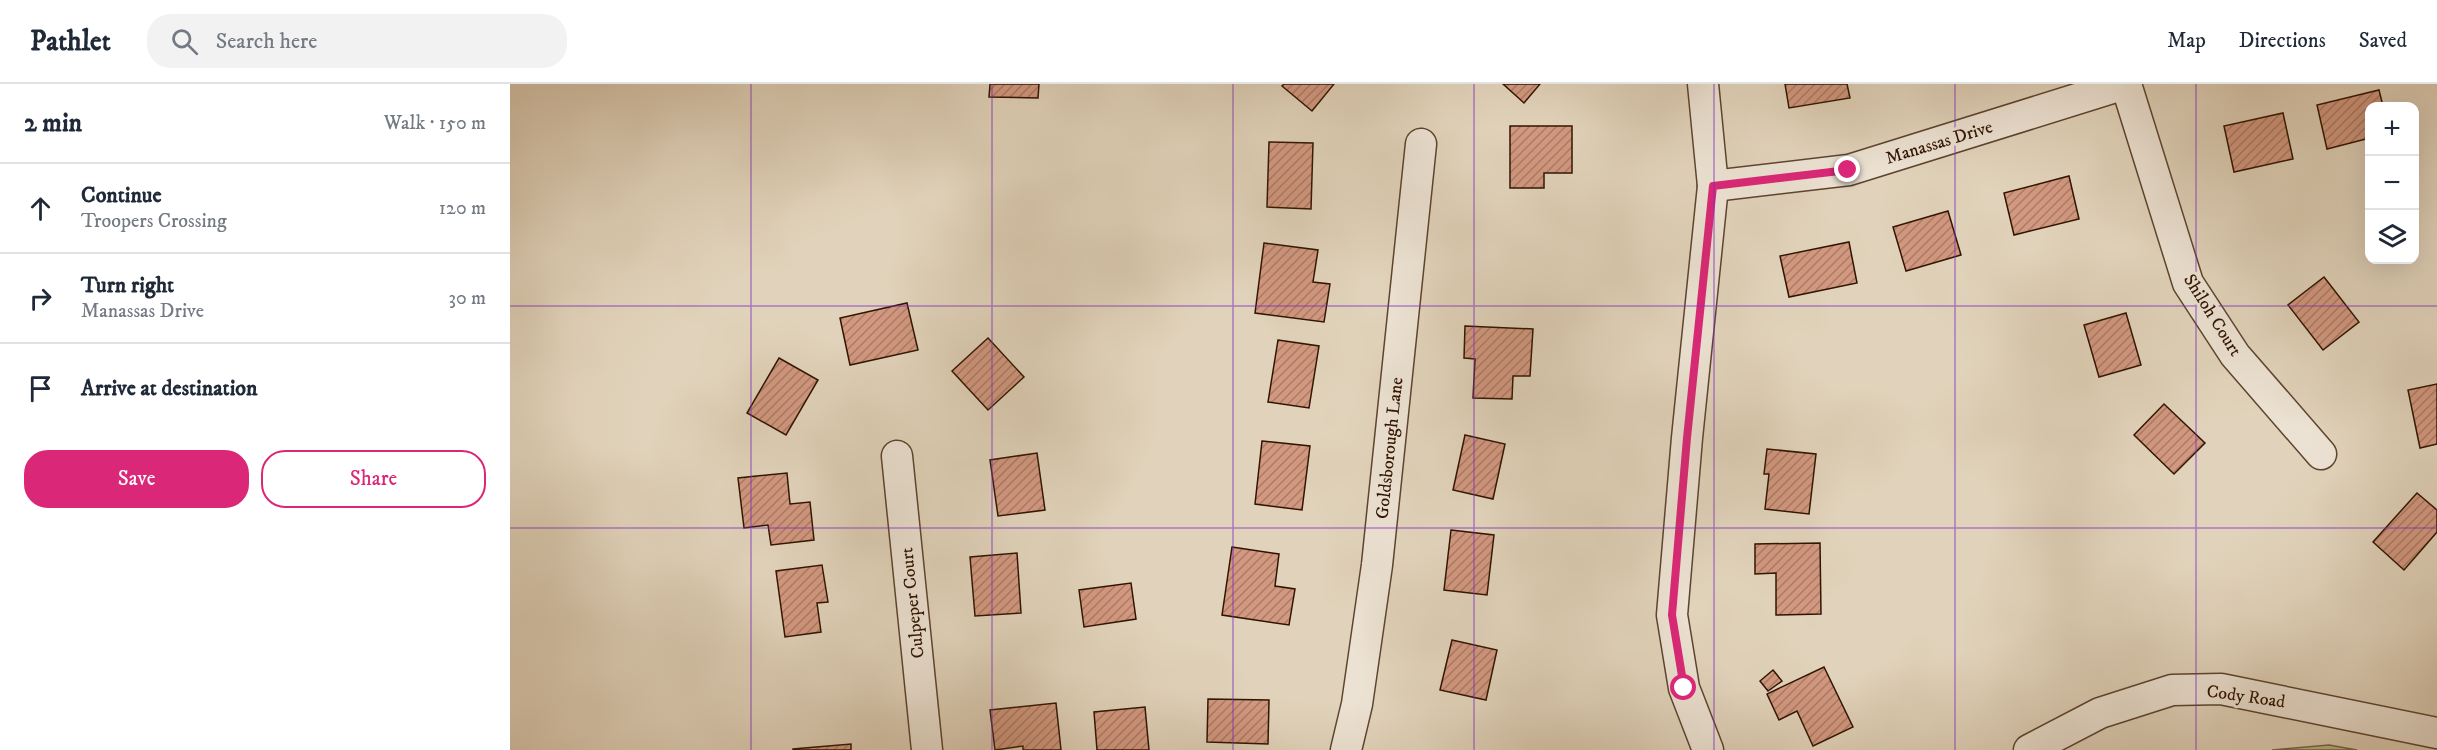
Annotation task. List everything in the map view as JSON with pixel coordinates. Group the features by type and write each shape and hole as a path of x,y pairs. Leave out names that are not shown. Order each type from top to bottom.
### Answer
{"street":[{"path":"1703,84 1713,186 1687,438 1672,615 1684,688 1708,750"},
{"name":"Manassas Drive","path":"1713,186 1848,170 2126,84"},
{"name":"Shiloh Court","path":"2126,84 2188,284 2235,355 2321,454"},
{"name":"Goldsborough Lane","path":"1346,750 1357,704 1377,565 1421,144"},
{"name":"Culpeper Court","path":"897,456 927,750"},
{"name":"Cody Road","path":"2029,750 2100,713 2172,690 2221,689 2437,733"}],"green space":[{"path":"2329,745 2357,750 2272,750"}],"building":[{"path":"990,84 1039,84 1038,98 989,97"},
{"path":"1284,84 1334,84 1312,111 1282,86"},
{"path":"1503,84 1540,84 1524,103"},
{"path":"1785,84 1847,84 1850,98 1789,108"},
{"path":"2379,90 2382,102 2365,102 2365,139 2327,149 2317,105"},
{"path":"2283,113 2293,159 2234,172 2224,126"},
{"path":"1510,126 1572,126 1572,173 1544,173 1544,188 1510,188"},
{"path":"1269,142 1313,143 1311,209 1267,207"},
{"path":"2069,176 2079,219 2014,235 2004,193"},
{"path":"1948,211 1961,255 1906,271 1893,227"},
{"path":"1849,242 1857,283 1789,297 1780,256"},
{"path":"1264,243 1318,250 1313,282 1330,284 1324,322 1255,313"},
{"path":"2324,277 2359,322 2323,350 2288,305"},
{"path":"907,303 918,350 850,365 840,318"},
{"path":"2126,313 2141,365 2099,377 2084,325"},
{"path":"1465,326 1533,329 1530,376 1513,376 1512,399 1473,398 1475,359 1464,358"},
{"path":"988,338 1024,377 988,410 952,371"},
{"path":"1278,340 1319,346 1309,408 1268,402"},
{"path":"779,358 818,380 786,435 747,413"},
{"path":"2437,384 2437,444 2420,448 2408,390"},
{"path":"2164,404 2205,443 2174,474 2134,435"},
{"path":"1465,435 1505,444 1493,499 1453,490"},
{"path":"1262,441 1310,446 1302,510 1255,504"},
{"path":"1767,449 1816,454 1809,514 1765,509 1769,474 1764,474"},
{"path":"1037,453 1045,510 998,516 990,460"},
{"path":"787,473 790,504 810,502 814,540 771,545 768,525 744,528 738,478"},
{"path":"2417,493 2437,510 2437,532 2404,570 2373,542"},
{"path":"1451,530 1494,535 1487,595 1444,590"},
{"path":"1820,543 1821,614 1776,615 1776,573 1755,574 1755,544"},
{"path":"1232,547 1279,554 1275,586 1295,589 1289,625 1222,615"},
{"path":"1017,553 1021,613 975,616 970,557"},
{"path":"822,565 828,602 817,603 821,632 785,637 776,571"},
{"path":"1131,583 1136,619 1084,627 1079,590"},
{"path":"1452,640 1497,650 1486,700 1440,690"},
{"path":"1824,667 1853,727 1813,746 1797,711 1779,720 1767,694"},
{"path":"1773,670 1782,681 1768,691 1760,681"},
{"path":"1208,699 1269,700 1268,744 1207,742"},
{"path":"1056,703 1061,750 1023,750 1023,746 995,750 990,710"},
{"path":"1145,707 1149,750 1097,750 1094,712"},
{"path":"851,744 851,750 793,750 793,749"}],"route":[{"path":"1684,688 1672,615 1687,438 1713,186 1848,170"}]}
